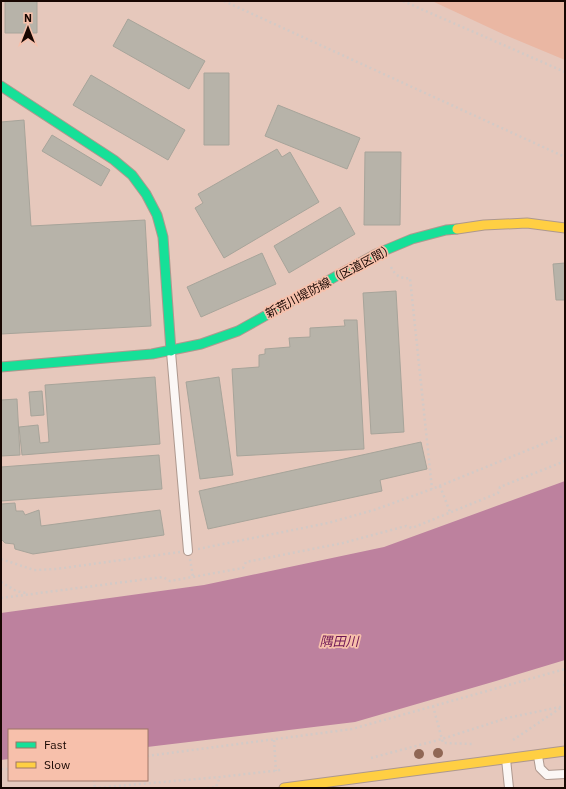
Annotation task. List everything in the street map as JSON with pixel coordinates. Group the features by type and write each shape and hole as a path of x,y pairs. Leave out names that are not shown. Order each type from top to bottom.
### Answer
{"street":[{"path":"1,86 114,160 132,175 146,194 157,215 163,237 171,351"},
{"name":"新荒川堤防線（区道区間）","path":"1,367 127,357 171,351 201,344 238,331 376,254 412,239 446,230 484,225 527,223 565,228"},
{"path":"284,788 312,786 565,751"}],"lane":[{"path":"171,351 188,551"},
{"path":"538,755 542,772 547,775 565,774"},
{"path":"506,759 509,788"}],"path":[{"path":"224,1 565,157"},
{"path":"403,1 565,72"},
{"path":"390,264 393,272 398,276 410,278 432,489"},
{"path":"1,559 34,570 64,568 188,551 350,518 440,486 565,435"},
{"path":"1,598 163,578 170,581 243,568 246,562 343,543 406,526 412,528 498,493 500,487 565,461"},
{"path":"440,486 450,512"},
{"path":"188,551 193,577"},
{"path":"1,582 16,591 31,594"},
{"path":"148,756 352,729 565,669"},
{"path":"433,706 443,743 481,745"},
{"path":"369,758 442,739 507,718 564,706"},
{"path":"510,742 564,706"},
{"path":"274,740 276,770"},
{"path":"95,788 284,770"},
{"path":"206,788 216,787 220,777"}],"shaded area":[{"path":"432,1 565,1 565,60 505,35"}],"water":[{"name":"隅田川","path":"565,481 565,660 355,722 148,747 148,729 8,729 8,759 1,760 1,613 204,585 384,547"}],"building":[{"path":"5,1 37,1 37,33 5,33"},
{"path":"128,19 205,61 189,89 113,46"},
{"path":"204,73 229,73 229,145 204,145"},
{"path":"91,75 185,130 168,160 73,105"},
{"path":"278,105 360,138 347,169 265,136"},
{"path":"24,120 31,226 145,220 151,326 1,334 1,122"},
{"path":"52,135 110,170 101,186 42,151"},
{"path":"277,149 282,157 290,152 319,202 224,258 195,208 203,203 198,194"},
{"path":"365,152 401,152 400,225 364,225"},
{"path":"340,207 355,234 289,273 274,246"},
{"path":"262,253 276,284 201,317 187,287"},
{"path":"565,263 565,300 556,300 553,264"},
{"path":"396,291 404,432 371,434 363,293"},
{"path":"344,320 357,320 364,449 237,456 232,369 259,367 259,355 265,354 265,349 290,347 289,338 310,337 310,328 345,326"},
{"path":"155,377 160,444 22,455 19,427 38,425 40,443 49,442 45,385"},
{"path":"219,377 233,475 200,479 186,382"},
{"path":"42,391 44,415 31,416 29,392"},
{"path":"17,399 20,455 1,456 1,400"},
{"path":"421,442 427,469 380,480 382,491 208,529 199,491"},
{"path":"159,455 162,489 1,501 1,467"},
{"path":"15,503 16,511 23,511 25,515 39,510 41,526 160,510 164,535 33,554 15,549 14,544 5,543 1,539 1,504"}],"traffic: fast":[{"path":"1,86 114,160 132,175 146,194 157,215 163,237 171,351"},
{"path":"1,367 152,354 201,344 238,331 376,254 412,239 446,230 457,229"}],"traffic: slow":[{"path":"457,229 484,225 527,223 565,228"},
{"path":"284,788 565,751"}]}
